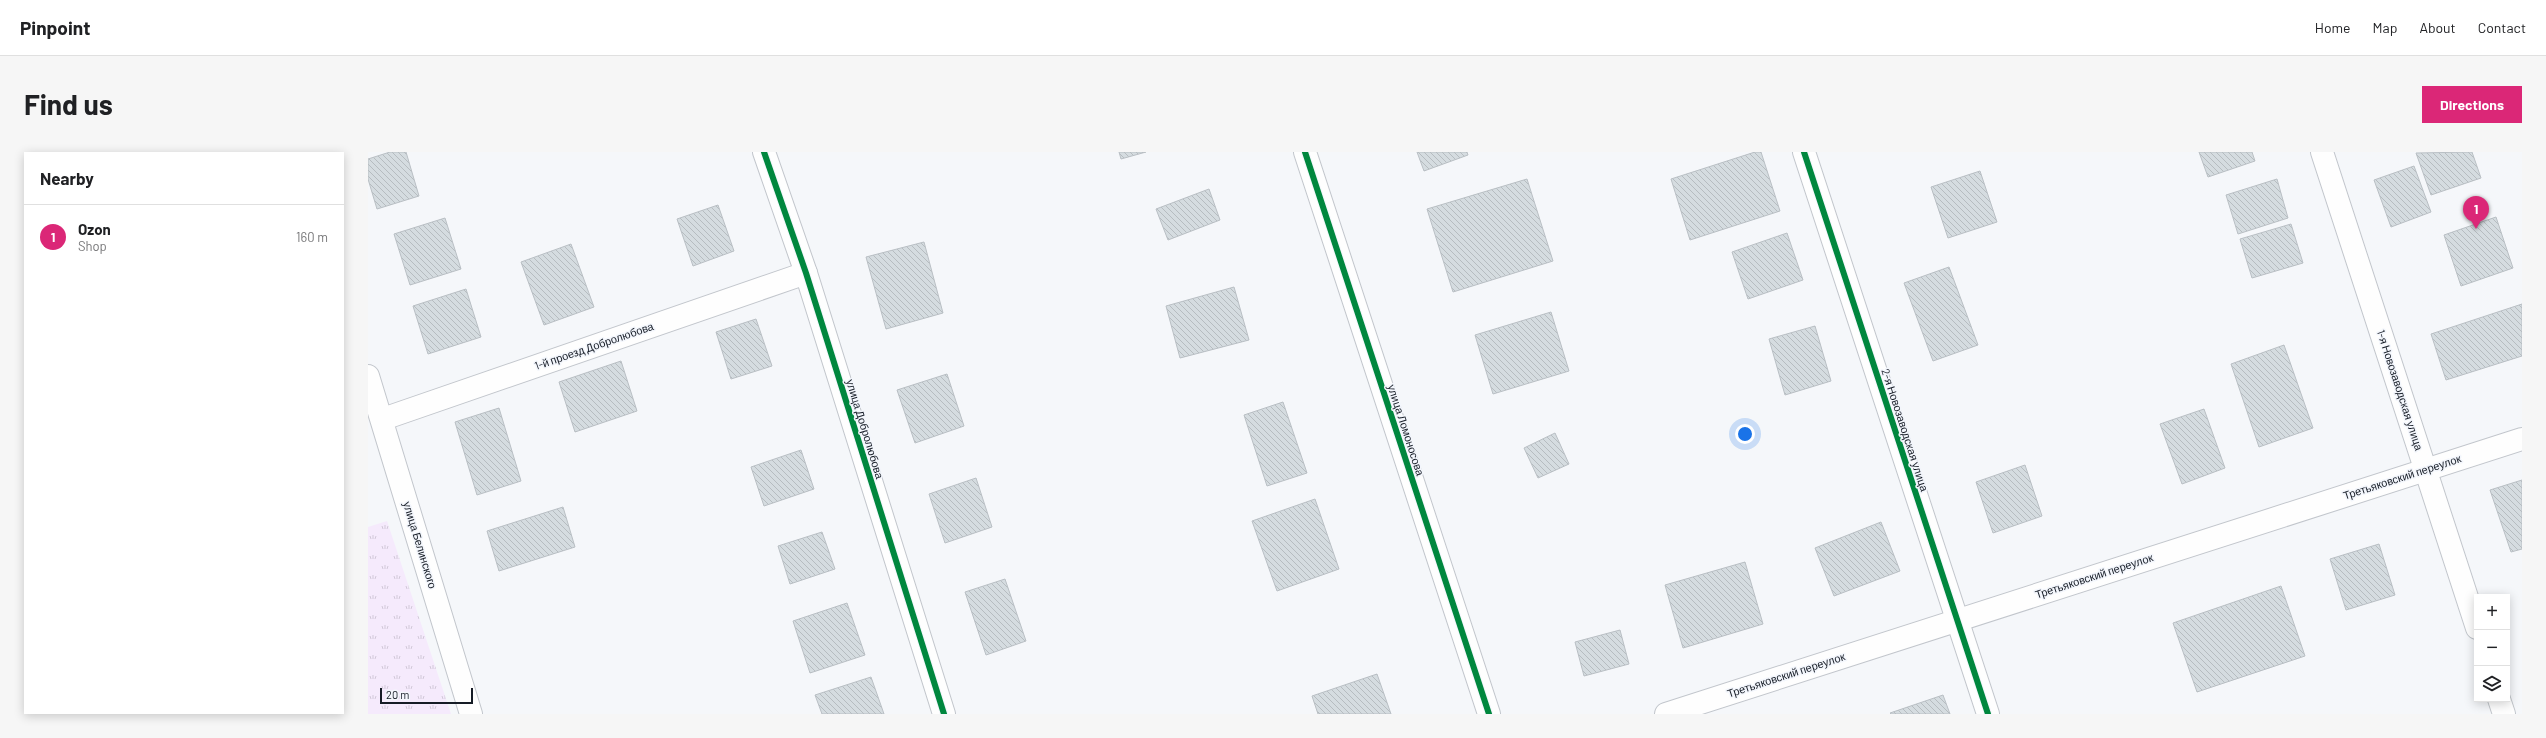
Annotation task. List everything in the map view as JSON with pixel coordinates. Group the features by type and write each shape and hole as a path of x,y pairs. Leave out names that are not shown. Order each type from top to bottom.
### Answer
{"street":[{"name":"улица Добролюбова","path":"764,152 806,273 944,714"},
{"name":"улица Ломоносова","path":"1305,152 1489,714"},
{"name":"2-я Новозаводская улица","path":"1804,152 1988,714"},
{"name":"1-я Новозаводская улица","path":"2322,152 2474,619"},
{"name":"1-й проезд Добролюбова","path":"383,419 806,273"},
{"name":"улица Белинского","path":"368,376 383,419 471,714"},
{"name":"Третьяковский переулок","path":"1666,714 2522,439"},
{"path":"2500,702 2504,714"}],"green space":[{"path":"387,521 451,714 368,714 368,527"}],"building":[{"path":"390,152 406,152 419,196 377,209 368,179 368,159"},
{"path":"1119,152 1146,152 1121,159"},
{"path":"1417,152 1467,152 1468,155 1424,171"},
{"path":"1755,152 1761,152 1780,211 1690,240 1671,179"},
{"path":"2199,152 2252,152 2255,161 2208,177"},
{"path":"2472,152 2481,178 2431,195 2416,153"},
{"path":"2414,166 2431,212 2391,227 2374,180"},
{"path":"1980,171 1997,222 1948,238 1931,187"},
{"path":"1527,179 1553,261 1453,292 1427,209"},
{"path":"2277,179 2288,218 2238,234 2226,195"},
{"path":"1209,189 1220,220 1168,240 1156,209"},
{"path":"718,205 734,251 693,266 677,219"},
{"path":"2496,217 2513,268 2461,286 2444,235"},
{"path":"445,218 461,269 410,285 394,234"},
{"path":"2291,224 2303,263 2252,278 2240,239"},
{"path":"1787,233 1803,280 1748,299 1732,252"},
{"path":"924,242 943,313 886,329 866,257"},
{"path":"571,244 594,307 544,325 521,262"},
{"path":"1949,267 1978,345 1933,361 1904,283"},
{"path":"1234,287 1249,340 1180,358 1166,306"},
{"path":"466,289 481,337 428,354 413,306"},
{"path":"2522,304 2522,356 2446,380 2431,334"},
{"path":"1551,312 1569,371 1493,394 1475,335"},
{"path":"756,319 772,366 731,379 716,332"},
{"path":"1815,326 1831,381 1785,395 1769,339"},
{"path":"2284,345 2313,428 2259,447 2231,364"},
{"path":"621,361 637,411 575,432 559,382"},
{"path":"947,374 964,426 915,443 897,390"},
{"path":"1283,402 1307,473 1267,486 1244,415"},
{"path":"499,408 521,481 477,495 455,422"},
{"path":"2204,409 2225,468 2182,484 2160,424"},
{"path":"1555,433 1569,464 1538,478 1524,448"},
{"path":"801,450 814,489 764,506 751,467"},
{"path":"2025,465 2042,516 1993,533 1976,482"},
{"path":"976,478 992,527 945,543 929,494"},
{"path":"2522,480 2522,549 2511,552 2490,490"},
{"path":"1315,499 1339,569 1277,591 1252,521"},
{"path":"563,507 575,547 499,571 487,531"},
{"path":"1881,522 1900,571 1834,596 1815,548"},
{"path":"822,532 835,569 790,584 778,546"},
{"path":"2379,544 2395,595 2346,610 2330,559"},
{"path":"1745,562 1763,624 1683,648 1665,585"},
{"path":"1005,579 1026,641 986,655 965,592"},
{"path":"2281,586 2305,656 2197,692 2173,623"},
{"path":"847,603 865,655 810,673 793,621"},
{"path":"1620,630 1629,664 1584,676 1575,642"},
{"path":"1377,674 1391,714 1318,714 1312,696"},
{"path":"871,677 884,714 822,714 815,695"},
{"path":"1943,695 1950,714 1890,713"}],"cycle path":[{"path":"764,152 806,273 944,714"},
{"path":"1305,152 1489,714"},
{"path":"1804,152 1988,714"}],"place":[{"name":"Ozon","path":"2476,229"}]}
